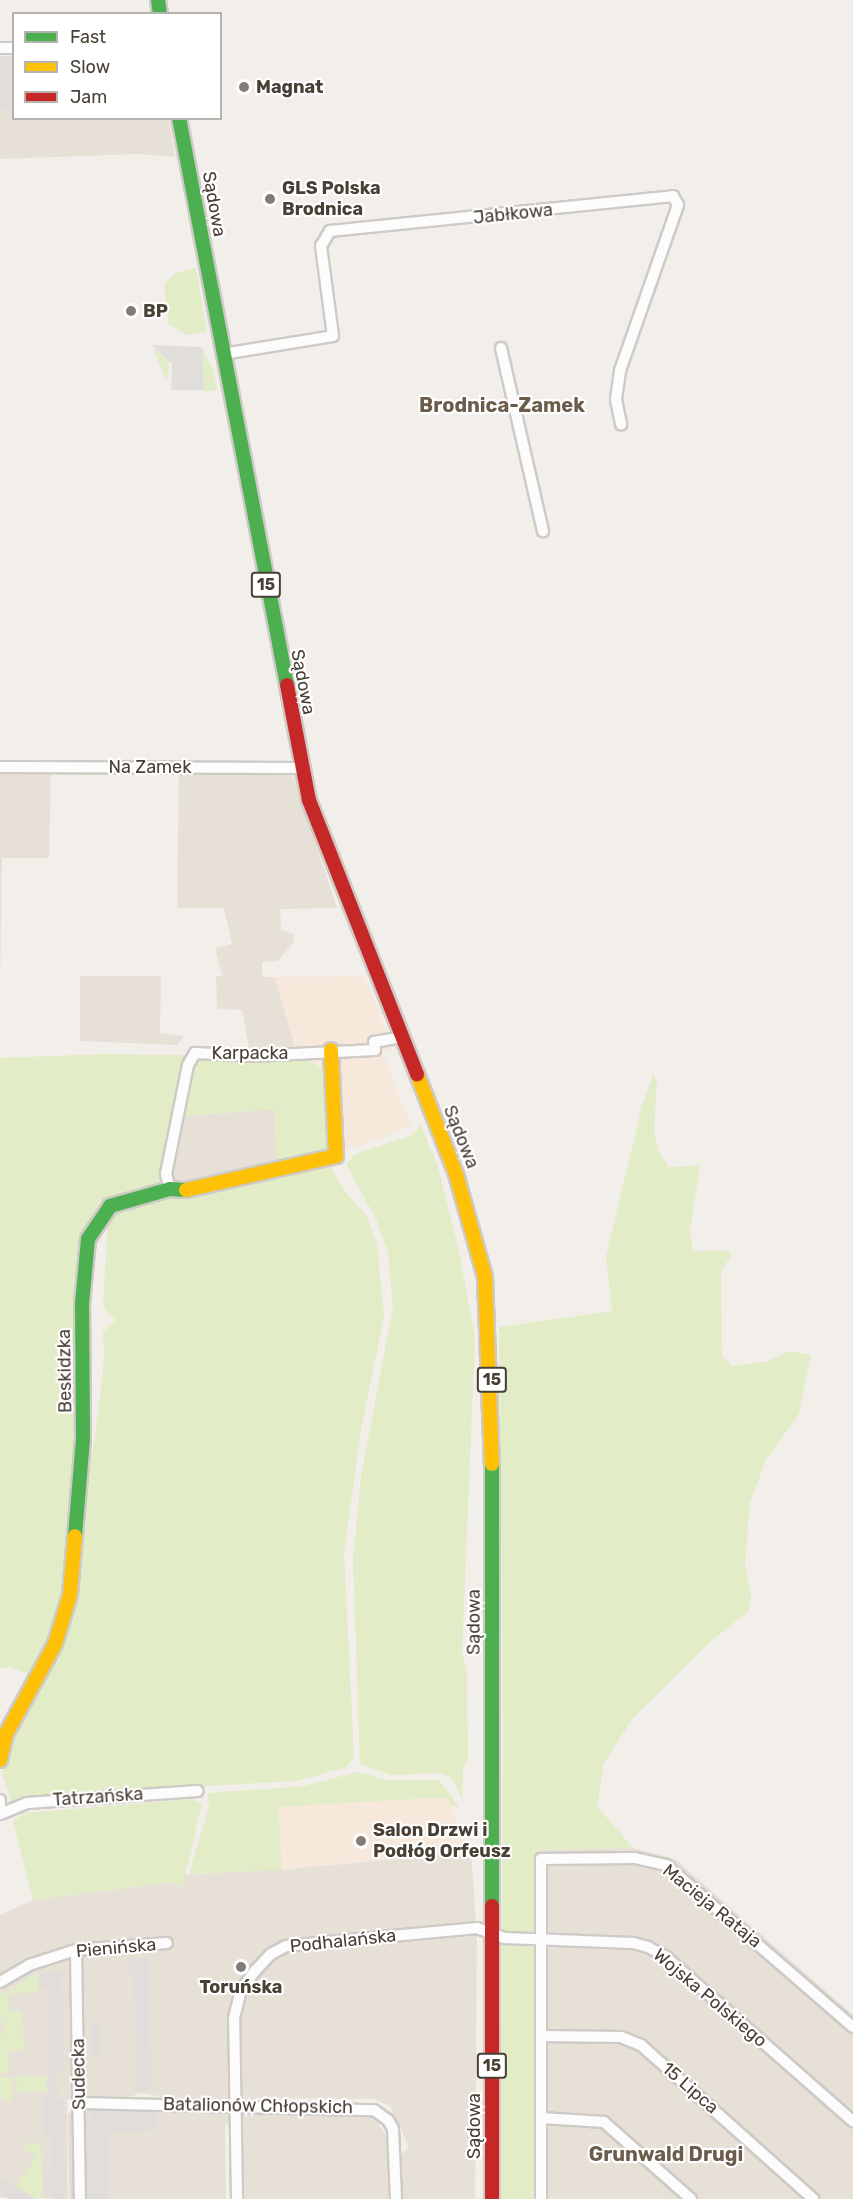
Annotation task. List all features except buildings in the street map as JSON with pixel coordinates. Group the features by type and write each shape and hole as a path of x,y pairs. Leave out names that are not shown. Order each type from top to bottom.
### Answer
{"main road":[{"name":"Sądowa","path":"179,120 301,768 340,887 470,1212 489,1307 492,2199"},
{"name":"Beskidzka","path":"0,1760 6,1734 55,1644 70,1595 83,1439 84,1251 110,1206 170,1189 187,1190 336,1156 331,1050"}],"street":[{"name":"Jabłkowa","path":"224,354 333,336 321,246 330,231 673,196 678,205 620,371 616,400 621,424"},
{"path":"501,348 543,531"},
{"name":"Na Zamek","path":"0,767 301,768"},
{"name":"Karpacka","path":"170,1189 166,1174 188,1065 195,1053 254,1056 331,1050 375,1050 374,1042 401,1037"},
{"name":"Tatrzańska","path":"0,1814 27,1803 198,1791"},
{"path":"0,1800 0,1814"},
{"name":"Macieja Rataja","path":"541,1939 542,1859 635,1858 666,1865 853,2026"},
{"name":"Podhalańska","path":"237,2199 234,2018 241,1990 271,1954 286,1946 477,1928 492,1933"},
{"name":"Wojska Polskiego","path":"492,1933 541,1939 633,1942 666,1957 853,2121"},
{"path":"541,1939 541,2199"},
{"name":"Pienińska","path":"0,1982 29,1965 76,1950 167,1943"},
{"name":"Sudecka","path":"76,1950 80,2199"},
{"name":"15 Lipca","path":"542,2036 621,2037 640,2045 813,2199"},
{"name":"Batalionów Chłopskich","path":"80,2103 236,2104 374,2110 388,2120 393,2129 396,2199"},
{"path":"541,2118 604,2122 691,2199"}],"shaded area":[{"path":"0,56 12,56 12,110 0,110"},
{"path":"0,110 12,110 12,120 169,120 175,157 138,154 0,159"},
{"path":"152,345 202,347 204,390 171,390 172,364"},
{"path":"0,771 51,772 49,858 2,858 0,988"},
{"path":"179,772 293,774 337,908 280,909 281,930 294,934 294,942 278,961 262,962 262,977 275,977 296,1049 249,1048 242,1010 217,1009 216,976 222,976 215,948 232,944 224,908 177,908"},
{"path":"80,976 161,976 160,1033 184,1036 177,1045 80,1041"},
{"path":"364,976 393,1047 383,1053 411,1126 342,1152 325,1071 295,1047 275,977"},
{"path":"275,1109 276,1156 280,1165 178,1186 170,1183 168,1175 182,1116"},
{"path":"448,1797 468,1850 282,1870 278,1807"},
{"path":"633,1848 675,1859 853,2015 853,2199 534,2199 536,1850"},
{"path":"471,1850 477,1939 475,2199 402,2199 401,2154 409,2147 390,2106 373,2099 256,2098 256,2110 364,2114 378,2123 388,2139 390,2199 244,2199 243,2124 225,2123 226,2199 87,2199 85,2113 89,2109 159,2108 158,2096 141,2093 129,2097 67,2099 68,2199 0,2197 0,1915 33,1900 172,1882 182,1888 185,1875 335,1865"},
{"path":"149,1958 151,2091 136,2091 134,1976 127,1974 127,1959"},
{"path":"62,1971 64,2070 57,2071 58,2100 64,2100 65,2199 51,2199 51,2194 44,2194 44,2170 51,2169 50,2134 43,2134 43,2096 49,2095 48,1988 42,1988 41,1975"},
{"path":"92,2022 99,2022 100,2055 91,2056"},
{"path":"156,2109 157,2130 108,2132 108,2199 87,2199 86,2119 94,2118 93,2110"},
{"path":"68,2113 74,2113 76,2199 70,2199"},
{"path":"0,2177 35,2199 9,2199 0,2193"}],"green space":[{"path":"196,268 207,332 187,335 169,324 164,285 175,273"},
{"path":"202,347 213,370 217,390 204,392"},
{"path":"153,348 169,360 168,379 164,376"},
{"path":"104,1054 188,1055 168,1194 275,1178 329,1165 347,1194 366,1215 377,1243 384,1316 361,1430 344,1553 354,1757 347,1767 297,1781 102,1792 12,1804 3,1776 5,1751 56,1652 84,1477 94,1444 104,1360 103,1332 115,1320 103,1307 109,1204 88,1226 79,1449 60,1617 33,1676 10,1667 0,1669 0,1058"},
{"path":"301,1055 325,1071 332,1136 326,1154 280,1165 276,1156 275,1109 182,1116 195,1058"},
{"path":"653,1075 657,1082 654,1131 659,1152 669,1167 700,1165 690,1231 693,1251 730,1251 731,1255 721,1272 722,1356 732,1366 769,1361 788,1351 811,1355 799,1414 766,1460 750,1502 745,1564 751,1593 749,1611 711,1641 633,1718 604,1763 597,1806 633,1848 536,1850 534,2199 500,2199 503,1737 499,1327 612,1311 606,1257 642,1105"},
{"path":"421,1125 438,1167 459,1252 475,1336 462,1653 467,1671 468,1760 463,1768 462,1799 451,1778 441,1773 391,1775 360,1764 353,1560 361,1475 393,1308 388,1253 376,1219 346,1164 355,1154 410,1136"},
{"path":"357,1772 388,1780 439,1780 459,1807 452,1807 447,1797 278,1807 282,1870 189,1874 209,1806 208,1793 304,1786"},
{"path":"192,1799 202,1804 182,1888 172,1882 33,1900 13,1822 23,1813"},
{"path":"38,1973 38,1992 9,1994 9,2010 22,2011 24,2050 9,2050 9,2073 0,2073 0,2036 6,2024 0,2020 0,1995"},
{"path":"17,2076 46,2076 46,2092 17,2092"},
{"path":"0,2077 13,2077 13,2094 9,2101 0,2097"},
{"path":"24,2143 41,2143 42,2194 38,2199 15,2186 34,2160 35,2155 23,2148"}],"traffic: fast":[{"path":"158,0 160,12"},
{"path":"179,120 287,685"},
{"path":"75,1536 83,1439 82,1304 88,1239 110,1206 170,1189 186,1190"},
{"path":"492,1464 492,1906"}],"traffic: slow":[{"path":"186,1190 336,1156 331,1050"},
{"path":"417,1074 456,1174 485,1277 492,1464"},
{"path":"0,1760 6,1734 55,1644 70,1595 75,1536"}],"traffic: jam":[{"path":"287,685 309,800 417,1074"},
{"path":"492,1906 492,2199"}],"place":[{"name":"Magnat","path":"244,87"},
{"name":"GLS Polska Brodnica","path":"270,199"},
{"name":"BP","path":"131,311"},
{"name":"Salon Drzwi i Podłóg Orfeusz","path":"361,1841"},
{"name":"Toruńska","path":"241,1967"}],"district":[{"name":"Brodnica-Zamek","path":"502,405"},
{"name":"Grunwald Drugi","path":"666,2154"}]}
